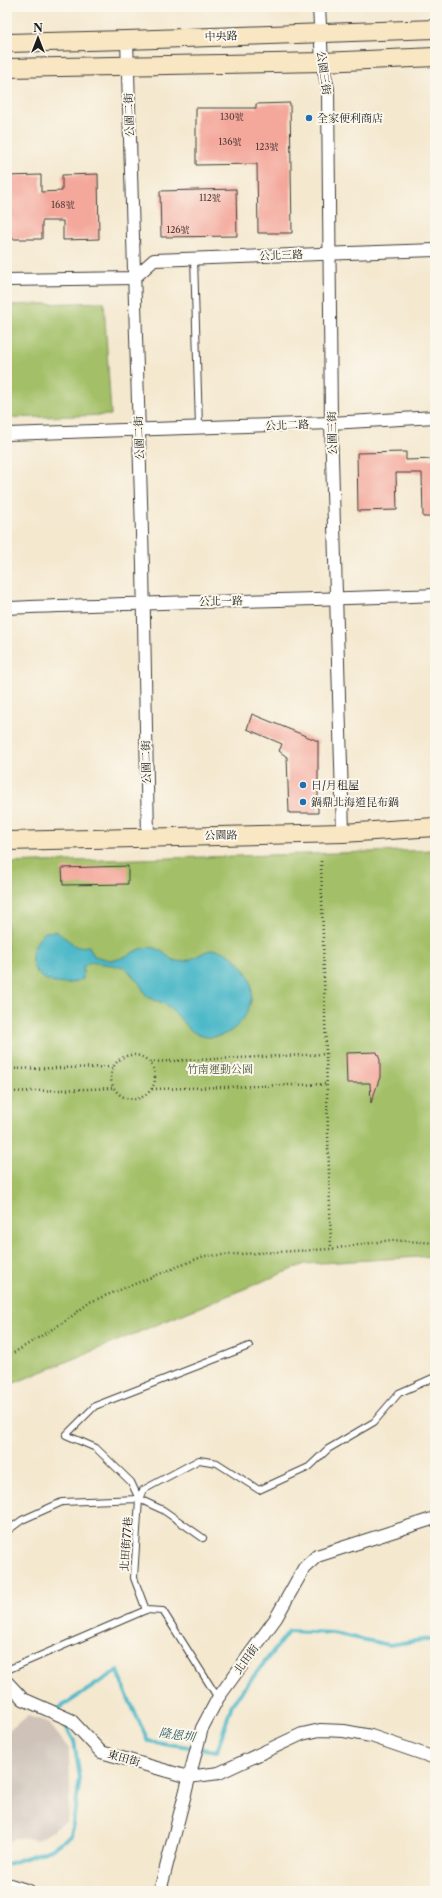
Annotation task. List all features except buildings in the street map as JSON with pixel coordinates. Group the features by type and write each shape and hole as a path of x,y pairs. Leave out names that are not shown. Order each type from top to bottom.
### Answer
{"street":[{"name":"公園三街","path":"319,7 319,33 322,62 328,89 331,424 343,833"},
{"name":"中央路","path":"7,42 128,40 435,29"},
{"name":"公園二街","path":"128,40 139,430 148,837"},
{"path":"7,68 322,62 435,57"},
{"name":"公北三路","path":"134,278 154,260 435,250"},
{"path":"7,280 134,278"},
{"name":"公北二路","path":"7,434 331,424 435,417"},
{"name":"公北一路","path":"7,608 435,595"},
{"name":"公園路","path":"7,841 343,833 435,827"},
{"name":"北田街","path":"160,1891 188,1777 202,1728 218,1698 276,1618 304,1568 317,1556 435,1518"},
{"name":"東田街","path":"7,1682 23,1700 71,1720 101,1752 188,1777"},
{"path":"188,1777 219,1773 302,1734 320,1730 344,1731 371,1736 435,1758"},
{"path":"7,1884 29,1891"}],"lane":[{"path":"194,258 198,427"},
{"path":"139,1498 131,1482 96,1448 66,1435 95,1406 249,1346"},
{"path":"139,1498 142,1490 199,1460 217,1463 259,1490 309,1467 328,1449 374,1422 399,1394 435,1377"},
{"path":"7,1531 22,1520 62,1502 139,1498 163,1510 203,1538"},
{"name":"北田街77巷","path":"139,1498 134,1578 146,1610"},
{"path":"7,1670 146,1610 163,1611 218,1698"}],"path":[{"path":"321,861 331,1249"},
{"path":"150,1062 326,1054"},
{"path":"130,1055 144,1057 150,1062 156,1075 152,1089 147,1095 132,1099 118,1094 111,1081 113,1067 117,1061 130,1055"},
{"path":"7,1070 113,1067"},
{"path":"152,1089 327,1084"},
{"path":"7,1092 114,1088"},
{"path":"7,1357 67,1320 90,1302 204,1256 331,1249 391,1240 435,1243"}],"shaded area":[{"path":"28,1716 48,1722 69,1749 70,1795 67,1821 39,1840 16,1838 7,1843 7,1777 9,1776 7,1765 7,1732"}],"green space":[{"path":"104,302 111,415 7,418 7,305"},
{"name":"竹南運動公園","path":"435,850 435,1256 305,1264 7,1386 7,863"}],"water":[{"path":"56,931 77,947 89,946 94,956 110,960 123,958 138,950 149,947 159,950 175,961 189,960 213,950 224,952 240,963 246,971 252,989 249,1008 239,1024 232,1030 223,1035 206,1037 193,1032 188,1028 167,1005 147,997 139,983 125,967 90,962 83,967 83,979 70,983 57,983 46,980 38,974 33,965 32,955 36,944 45,932"}],"waterway":[{"name":"隆恩圳","path":"59,1711 58,1709 118,1670 125,1691 148,1741 217,1751 232,1704 289,1631 333,1633 389,1645 435,1638"},
{"name":"隆恩圳","path":"7,1864 51,1849 71,1836 80,1778 74,1741 63,1721"}],"place":[{"name":"全家便利商店","path":"309,118"},
{"name":"日/月租屋","path":"303,785"},
{"name":"鍋鼎北海道昆布鍋","path":"303,802"}]}
